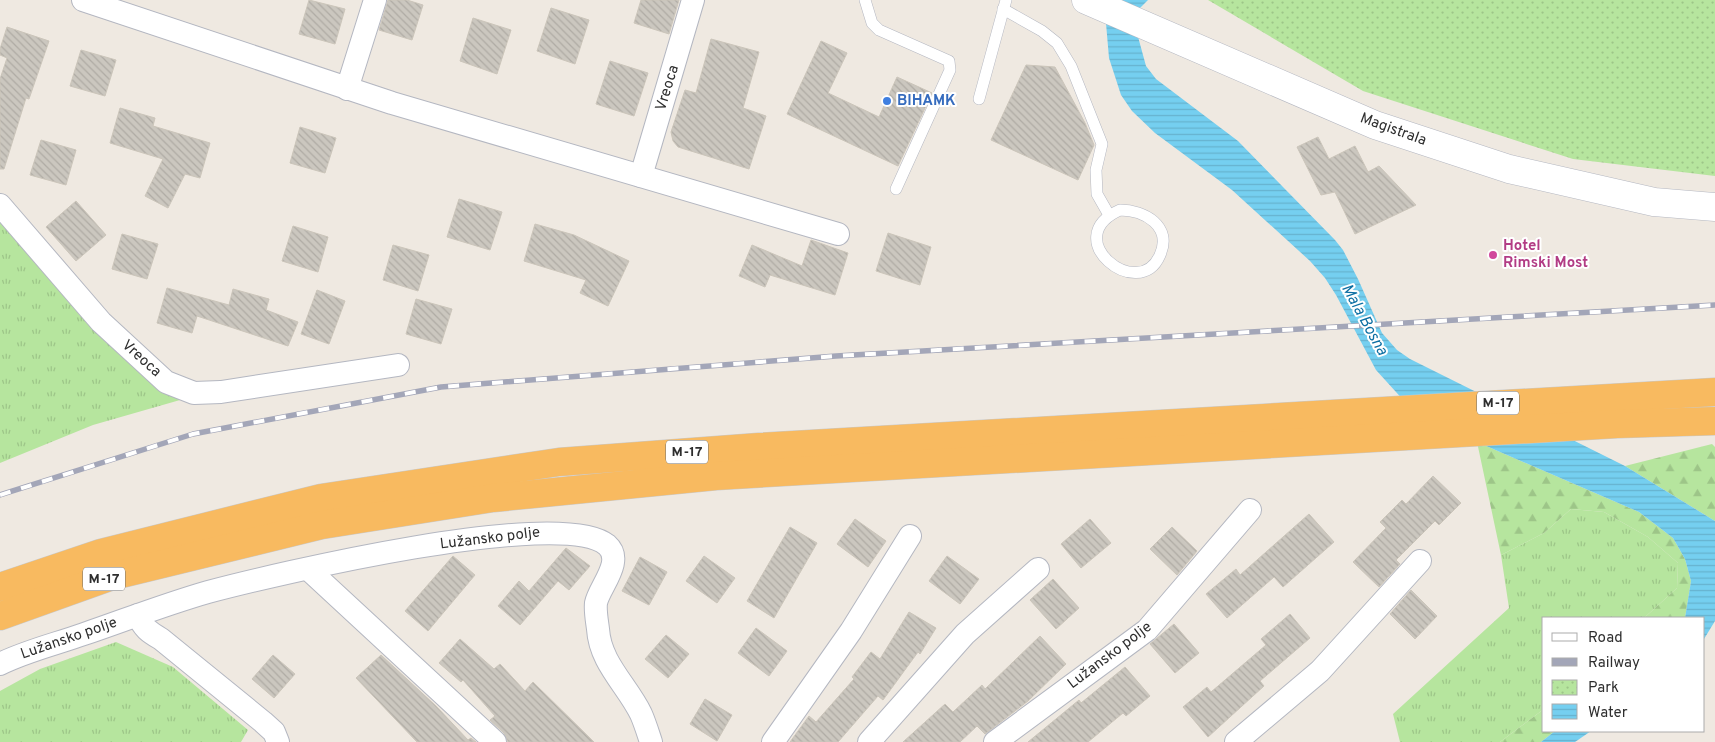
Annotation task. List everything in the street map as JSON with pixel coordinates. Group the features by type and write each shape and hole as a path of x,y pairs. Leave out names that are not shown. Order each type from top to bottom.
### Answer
{"highway":[{"name":"M-17","path":"0,588 100,553 321,498 559,462 759,447 1610,396 1715,392"},
{"name":"M-17","path":"0,616 109,577 322,525 493,498 716,476 1617,424 1715,421"}],"main road":[{"name":"Magistrala","path":"1086,0 1375,125 1509,169 1654,202 1715,207"}],"street":[{"path":"83,0 347,89 838,234"},
{"path":"347,89 375,0"},
{"name":"Vreoca","path":"641,176 693,0"},
{"name":"Vreoca","path":"0,205 101,322 166,382 194,393 221,392 398,365"},
{"name":"Lužansko polje","path":"995,742 1147,630 1250,510"},
{"name":"Lužansko polje","path":"0,664 206,593 308,569 505,534 558,532 587,536 609,547 613,561 608,578 596,603 598,632 604,657 642,715 651,742"},
{"path":"773,742 851,631 910,536"},
{"path":"1236,742 1320,671 1420,561"},
{"path":"308,569 495,742"},
{"path":"869,742 965,634 1038,569"},
{"name":"Lužansko polje","path":"138,615 142,626 147,631 161,639 263,722 274,732 278,742"}],"lane":[{"path":"865,0 872,23 879,30 948,61 950,70 896,189"},
{"path":"978,100 1004,5 1057,43 1071,66 1102,144 1096,170 1097,194 1109,214"},
{"path":"1120,210 1132,210 1143,213 1157,223 1162,242 1161,253 1156,262 1148,269 1138,271 1116,269 1109,264 1098,248 1098,235 1101,223 1109,214 1120,210"}],"green space":[{"path":"1208,0 1715,0 1715,176 1573,159 1363,91"},
{"path":"0,213 194,396 93,425 0,463"},
{"path":"1477,442 1639,512 1673,538 1685,559 1691,581 1685,617 1645,617 1677,588 1678,563 1648,537 1604,512 1571,509 1544,533 1501,555"},
{"path":"1712,444 1715,447 1715,521 1625,466"},
{"path":"1571,509 1604,512 1648,537 1678,563 1677,588 1645,617 1542,617 1542,710 1500,742 1400,742 1393,714 1509,608 1501,555 1544,533"},
{"path":"116,642 173,667 248,730 241,742 0,742 0,691 40,669"},
{"path":"1542,710 1542,732 1554,732 1541,742 1500,742"}],"water":[{"name":"Mala Bosna","path":"1104,0 1148,0 1140,8 1137,33 1146,66 1156,79 1238,141 1335,240 1343,250 1358,279 1382,333 1397,350 1410,359 1625,466 1715,521 1715,621 1705,637 1705,617 1685,617 1691,581 1685,559 1673,538 1639,512 1477,442 1406,403 1376,370 1325,278 1310,261 1232,190 1155,133 1132,111 1121,95 1109,58"},
{"path":"1554,732 1590,732 1575,742 1541,742"}],"building":[{"path":"309,0 345,9 335,44 299,34"},
{"path":"388,0 407,0 423,5 412,40 379,30"},
{"path":"641,0 679,0 669,34 634,23"},
{"path":"551,8 589,20 575,64 537,51"},
{"path":"473,18 511,30 497,74 460,61"},
{"path":"7,27 49,41 29,99 26,98 4,169 0,169 0,79 7,58 0,55 0,49"},
{"path":"711,39 759,52 743,108 766,116 749,169 678,147 673,141 671,132 685,90 696,93"},
{"path":"821,41 847,53 828,93 879,117 897,77 932,93 898,166 787,114"},
{"path":"81,50 116,60 105,96 70,86"},
{"path":"610,61 648,73 634,116 596,104"},
{"path":"1026,65 1055,67 1085,123 1094,145 1078,180 991,140"},
{"path":"120,108 155,118 153,126 210,143 200,178 185,174 168,208 145,196 163,159 110,143"},
{"path":"300,127 336,138 325,173 290,163"},
{"path":"1318,137 1329,159 1355,146 1368,172 1379,166 1416,205 1355,234 1335,192 1321,195 1297,147"},
{"path":"41,140 76,150 66,185 30,175"},
{"path":"459,199 502,212 490,250 447,237"},
{"path":"76,201 106,235 76,261 46,227"},
{"path":"535,224 574,235 629,261 608,306 580,293 586,280 524,261"},
{"path":"293,226 328,237 318,272 282,261"},
{"path":"888,233 931,247 920,285 876,271"},
{"path":"122,234 158,244 147,279 112,269"},
{"path":"811,240 848,253 835,295 770,275 765,287 739,276 752,245 802,266"},
{"path":"393,245 429,255 418,291 383,280"},
{"path":"167,288 229,305 233,289 269,299 266,310 298,322 288,346 197,316 192,333 157,323"},
{"path":"317,290 345,301 329,344 301,334"},
{"path":"416,299 452,309 441,344 406,334"},
{"path":"1433,476 1461,503 1439,525 1435,521 1396,560 1400,564 1379,587 1353,562 1386,528 1380,522 1402,500 1406,504"},
{"path":"1309,514 1334,542 1283,587 1274,577 1227,618 1206,594 1236,569 1240,575"},
{"path":"855,519 886,541 868,567 837,544"},
{"path":"1090,519 1111,543 1081,568 1061,544"},
{"path":"790,527 817,543 774,618 747,601"},
{"path":"1172,527 1197,551 1177,575 1150,549"},
{"path":"566,548 590,566 569,590 558,581 520,625 498,606 519,581 529,591"},
{"path":"453,556 475,575 428,631 405,611"},
{"path":"704,556 735,578 717,603 686,581"},
{"path":"947,556 979,579 960,604 929,581"},
{"path":"640,557 667,572 649,605 622,591"},
{"path":"1053,579 1079,608 1056,629 1030,600"},
{"path":"1411,590 1437,616 1415,639 1390,614"},
{"path":"909,612 936,628 920,654 918,652 883,700 878,696 838,742 790,742 809,716 816,722 854,679 852,677 871,652 880,659"},
{"path":"1290,614 1310,638 1260,681 1264,686 1208,737 1183,707 1207,687 1211,692 1266,645 1261,639"},
{"path":"1174,624 1199,653 1175,673 1150,644"},
{"path":"756,628 787,651 769,676 738,653"},
{"path":"666,635 689,654 668,678 645,659"},
{"path":"1040,636 1066,664 1028,701 985,734 977,726 960,742 903,742 945,704 953,712 982,685 985,689"},
{"path":"460,639 494,669 500,664 525,691 533,682 594,742 508,742 504,733 490,720 495,716 463,680 461,682 439,663"},
{"path":"273,655 295,674 274,698 252,679"},
{"path":"381,655 436,706 468,740 471,738 476,742 417,742 356,678"},
{"path":"1125,667 1150,696 1126,716 1123,713 1088,742 1028,742 1079,700 1081,703"},
{"path":"705,699 732,715 717,741 690,724"}],"railway":[{"path":"0,495 193,434 441,387 836,356 1715,305"}],"place":[{"name":"BIHAMK","path":"887,101"},
{"name":"Hotel Rimski Most","path":"1493,255"}]}
